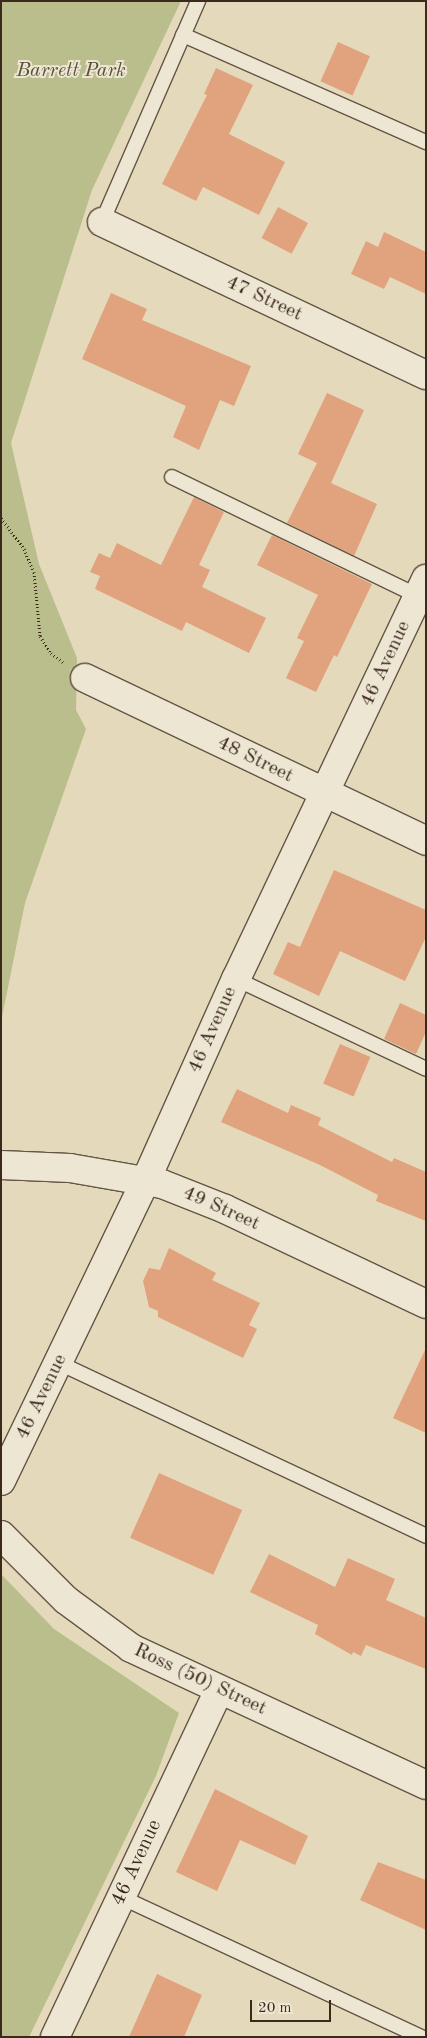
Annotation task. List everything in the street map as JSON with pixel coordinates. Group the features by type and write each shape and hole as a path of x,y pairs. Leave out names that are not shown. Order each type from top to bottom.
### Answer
{"street":[{"name":"47 Street","path":"102,222 426,375"},
{"name":"46 Avenue","path":"1,1481 146,1180 236,979 422,588"},
{"name":"48 Street","path":"85,678 426,842"},
{"name":"49 Street","path":"1,1165 70,1168 146,1180 225,1209 426,1304"},
{"name":"Ross (50) Street","path":"1,1535 95,1624 131,1648 426,1785"},
{"name":"46 Avenue","path":"55,2037 219,1690"}],"lane":[{"path":"102,222 198,1"},
{"path":"183,35 426,142"},
{"path":"172,478 422,588"},
{"path":"236,979 426,1069"},
{"path":"59,1364 426,1536"},
{"path":"121,1897 421,2037"}],"path":[{"path":"1,518 24,549 34,572 40,636 44,645 85,678"}],"green space":[{"name":"Barrett Park","path":"1,1 181,1 92,190 11,443 39,564 77,658 76,710 86,729 25,903 1,1022"},
{"path":"1,1574 54,1629 179,1713 156,1776 29,2037 1,2037"}],"building":[{"path":"338,42 370,56 352,96 321,81"},
{"path":"216,68 253,85 229,134 285,162 259,215 203,187 196,201 162,184 207,95 204,94"},
{"path":"278,207 308,223 292,254 262,238"},
{"path":"384,232 426,252 426,294 390,277 384,289 351,274 366,241 378,247"},
{"path":"111,293 147,309 142,320 251,366 234,406 220,400 199,450 173,437 186,406 82,359"},
{"path":"327,393 364,410 331,483 377,504 354,556 287,523 317,463 298,454"},
{"path":"194,497 224,512 199,565 210,570 202,587 266,618 249,653 186,622 182,631 95,589 100,576 90,572 99,553 110,558 117,543 161,565"},
{"path":"272,535 372,584 337,657 334,655 316,692 286,678 304,641 297,638 318,595 257,565"},
{"path":"334,870 426,910 426,937 405,981 340,951 319,996 273,974 288,942 300,947"},
{"path":"400,1003 426,1015 426,1032 416,1054 384,1039"},
{"path":"340,1044 370,1057 354,1096 323,1084"},
{"path":"237,1089 288,1113 291,1105 321,1118 318,1125 392,1162 394,1158 426,1172 426,1221 376,1201 378,1195 320,1165 221,1122"},
{"path":"169,1248 216,1273 212,1280 260,1303 249,1325 257,1329 243,1358 158,1317 158,1311 149,1307 143,1281 149,1268 160,1270"},
{"path":"426,1348 426,1433 393,1418"},
{"path":"159,1473 242,1510 213,1575 130,1538"},
{"path":"269,1554 335,1587 348,1558 395,1579 386,1600 426,1618 426,1669 366,1645 361,1656 353,1652 352,1655 315,1634 318,1625 250,1592"},
{"path":"215,1789 308,1836 295,1865 240,1840 217,1891 176,1872"},
{"path":"378,1862 426,1880 426,1930 360,1900"},
{"path":"157,1974 202,1995 184,2037 129,2037"}]}
